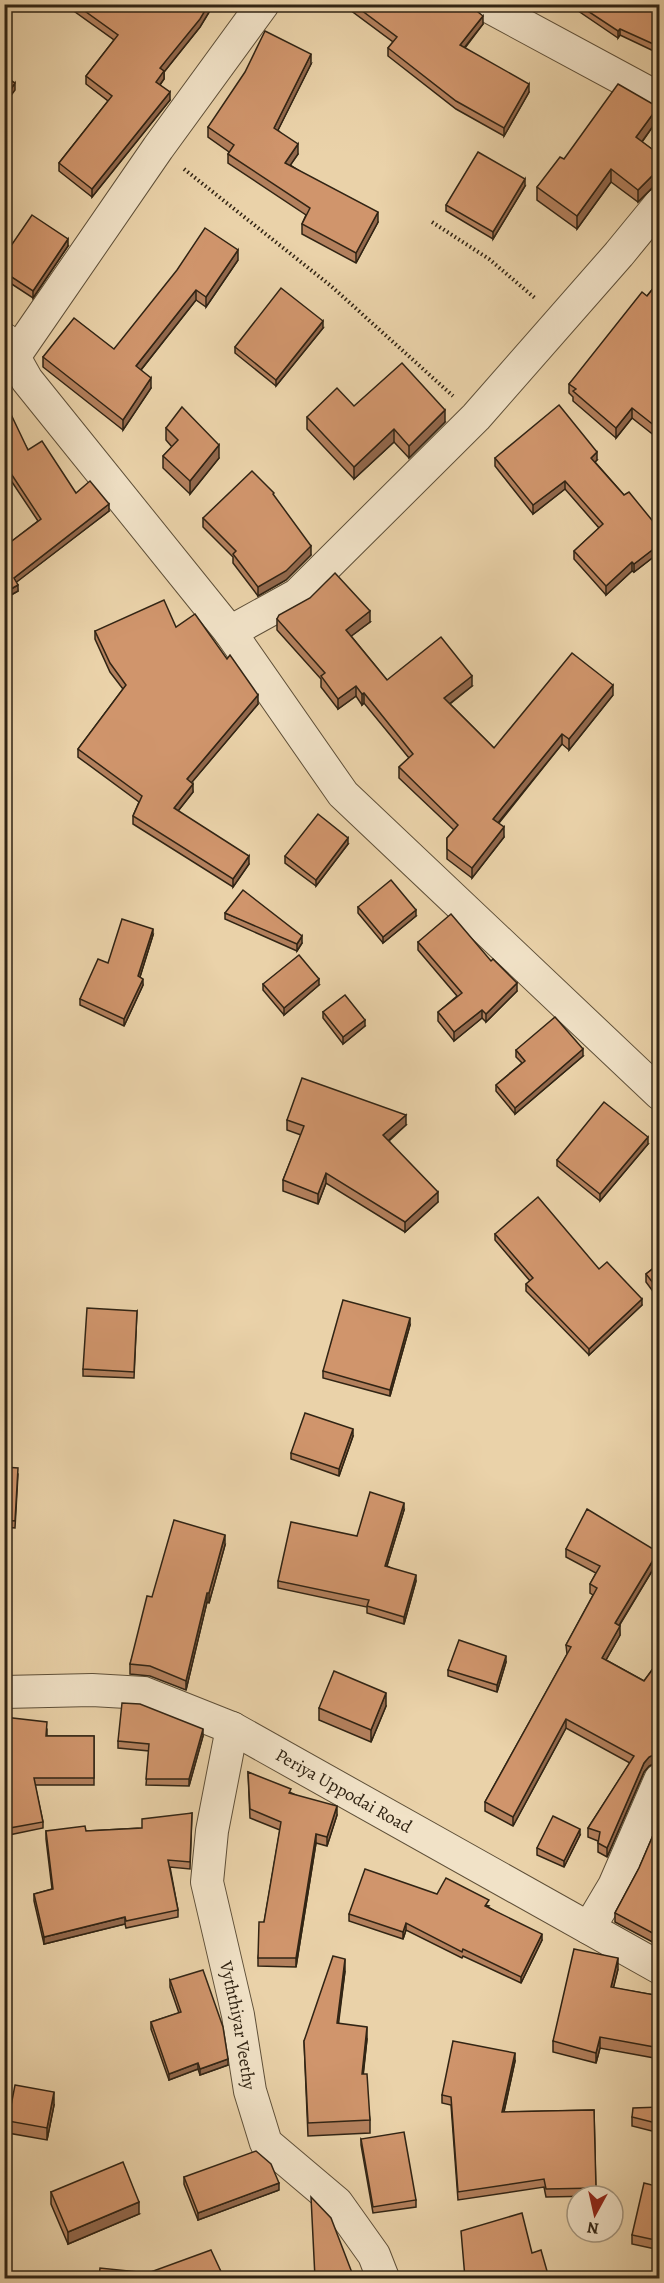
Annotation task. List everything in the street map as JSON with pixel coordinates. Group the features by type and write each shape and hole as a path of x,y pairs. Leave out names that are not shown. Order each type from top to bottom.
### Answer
{"street":[{"path":"263,4 9,348 27,380 230,632 343,794 660,1094"},
{"path":"484,4 660,99"},
{"path":"230,632 297,595 476,417 660,204"},
{"name":"Periya Uppodai Road","path":"4,1692 92,1690 144,1693 232,1728 660,1968"},
{"name":"Vyththiyar Veethy","path":"232,1728 212,1832 207,1882 238,2015 250,2091 266,2143 337,2203 374,2255 383,2278"},
{"path":"589,1928 614,1886 660,1780"}],"path":[{"path":"158,148 331,286 476,417"},
{"path":"432,222 489,259 562,320"}],"building":[{"path":"75,4 209,4 200,19 160,68 164,71 156,82 170,92 92,189 59,163 112,96 86,76 118,35"},
{"path":"353,4 468,4 483,16 460,45 529,84 504,128 456,101 388,48 397,37"},
{"path":"577,4 660,4 660,47 620,29 618,31"},
{"path":"265,31 311,54 274,128 298,144 285,163 378,212 356,253 302,224 310,208 228,154 234,145 208,127 245,72"},
{"path":"4,76 15,83 4,99"},
{"path":"618,84 658,107 636,137 660,155 660,174 653,175 638,190 611,169 577,216 537,187 560,157 564,159"},
{"path":"478,152 525,179 493,232 446,205"},
{"path":"32,215 68,239 33,291 4,272 4,256"},
{"path":"205,228 238,250 206,297 196,290 136,366 151,378 123,420 43,357 74,318 114,349 177,270"},
{"path":"660,280 660,430 632,408 616,428 573,391 576,389 569,384 642,292 647,296"},
{"path":"281,288 323,321 276,380 235,347"},
{"path":"402,363 445,410 409,446 394,429 354,467 307,417 337,388 354,406"},
{"path":"559,405 597,452 591,458 624,495 629,492 660,530 660,544 634,564 632,562 606,586 574,551 603,524 565,481 533,505 495,458"},
{"path":"7,406 28,450 42,441 76,493 90,481 109,504 14,578 18,585 4,593 4,547 41,519 4,463 4,409"},
{"path":"182,407 219,445 190,481 163,456 178,440 166,428"},
{"path":"252,471 274,493 311,546 286,571 258,587 233,554 236,551 203,518"},
{"path":"335,573 370,611 346,630 387,680 441,637 472,676 444,698 494,748 572,653 613,685 569,739 562,734 493,819 504,827 472,868 447,849 447,838 458,825 399,767 413,754 356,686 338,699 321,676 325,673 277,619 279,615 310,598"},
{"path":"164,600 176,627 195,614 227,659 230,655 258,695 187,779 193,784 174,808 249,856 233,879 133,816 142,796 78,749 126,685 110,663 95,631"},
{"path":"318,814 348,838 316,880 285,856"},
{"path":"391,880 416,910 383,937 358,907"},
{"path":"243,890 302,936 297,944 225,913"},
{"path":"451,914 491,961 493,959 517,983 486,1014 482,1010 454,1032 438,1012 462,993 418,942"},
{"path":"122,919 153,929 138,976 143,979 124,1019 80,999 98,959 108,963"},
{"path":"299,955 319,979 284,1008 263,984"},
{"path":"345,995 365,1020 343,1037 323,1012"},
{"path":"555,1017 583,1049 515,1108 496,1085 525,1061 516,1050"},
{"path":"302,1078 406,1115 383,1135 438,1192 405,1222 326,1173 318,1194 283,1180 304,1126 287,1120"},
{"path":"604,1102 648,1137 600,1194 557,1160"},
{"path":"538,1197 599,1269 607,1262 642,1299 589,1349 526,1284 533,1278 495,1234"},
{"path":"660,1263 660,1292 646,1274"},
{"path":"343,1300 410,1318 390,1390 323,1371"},
{"path":"87,1308 137,1311 134,1372 83,1369"},
{"path":"305,1413 353,1429 339,1469 291,1453"},
{"path":"4,1467 18,1468 15,1521 4,1520"},
{"path":"370,1492 404,1503 385,1566 416,1575 404,1617 367,1606 369,1600 278,1581 291,1522 357,1536"},
{"path":"587,1509 658,1552 615,1623 620,1626 602,1658 644,1681 660,1659 660,1754 649,1757 644,1763 607,1848 598,1843 600,1832 588,1828 634,1756 566,1719 513,1817 485,1802 571,1647 566,1645 597,1588 590,1584 600,1566 566,1549"},
{"path":"174,1520 225,1535 209,1593 207,1593 186,1681 150,1666 130,1664 147,1596 152,1597"},
{"path":"459,1640 506,1656 497,1685 448,1670"},
{"path":"334,1671 386,1693 371,1730 319,1708"},
{"path":"122,1703 140,1704 203,1729 189,1779 146,1779 149,1744 118,1741"},
{"path":"4,1717 47,1722 46,1736 94,1736 94,1778 34,1778 43,1822 4,1829"},
{"path":"248,1772 291,1789 289,1793 337,1806 327,1837 316,1834 296,1958 258,1958 259,1922 264,1922 281,1822 250,1809"},
{"path":"192,1813 190,1862 168,1860 178,1910 126,1921 125,1917 44,1937 34,1894 53,1889 46,1831 85,1826 86,1831 142,1828 142,1819"},
{"path":"553,1816 580,1829 564,1861 537,1848"},
{"path":"660,1819 660,1937 615,1913 639,1868"},
{"path":"365,1869 437,1894 446,1878 489,1900 485,1906 542,1934 521,1977 463,1949 462,1952 406,1923 403,1932 349,1914"},
{"path":"574,1949 618,1958 611,1987 660,1996 660,2048 600,2037 596,2053 553,2041"},
{"path":"333,1956 345,1959 337,2023 367,2027 362,2074 367,2074 370,2120 308,2123 304,2041"},
{"path":"203,1970 223,2027 228,2059 200,2069 198,2063 169,2074 151,2022 181,2012 170,1980"},
{"path":"453,2041 515,2053 502,2112 594,2110 596,2184 565,2184 565,2189 546,2189 544,2179 458,2192 451,2097 442,2095"},
{"path":"15,2085 54,2092 47,2128 8,2121"},
{"path":"660,2107 660,2124 632,2117 633,2108"},
{"path":"404,2132 416,2200 373,2207 361,2139"},
{"path":"256,2151 271,2164 279,2183 198,2213 184,2177"},
{"path":"123,2162 139,2202 68,2232 51,2192"},
{"path":"644,2183 660,2187 660,2241 632,2235"},
{"path":"311,2197 331,2218 354,2278 315,2278"},
{"path":"522,2213 532,2253 541,2250 549,2278 465,2278 461,2231"},
{"path":"211,2250 224,2278 99,2278 100,2268 148,2273"}]}
